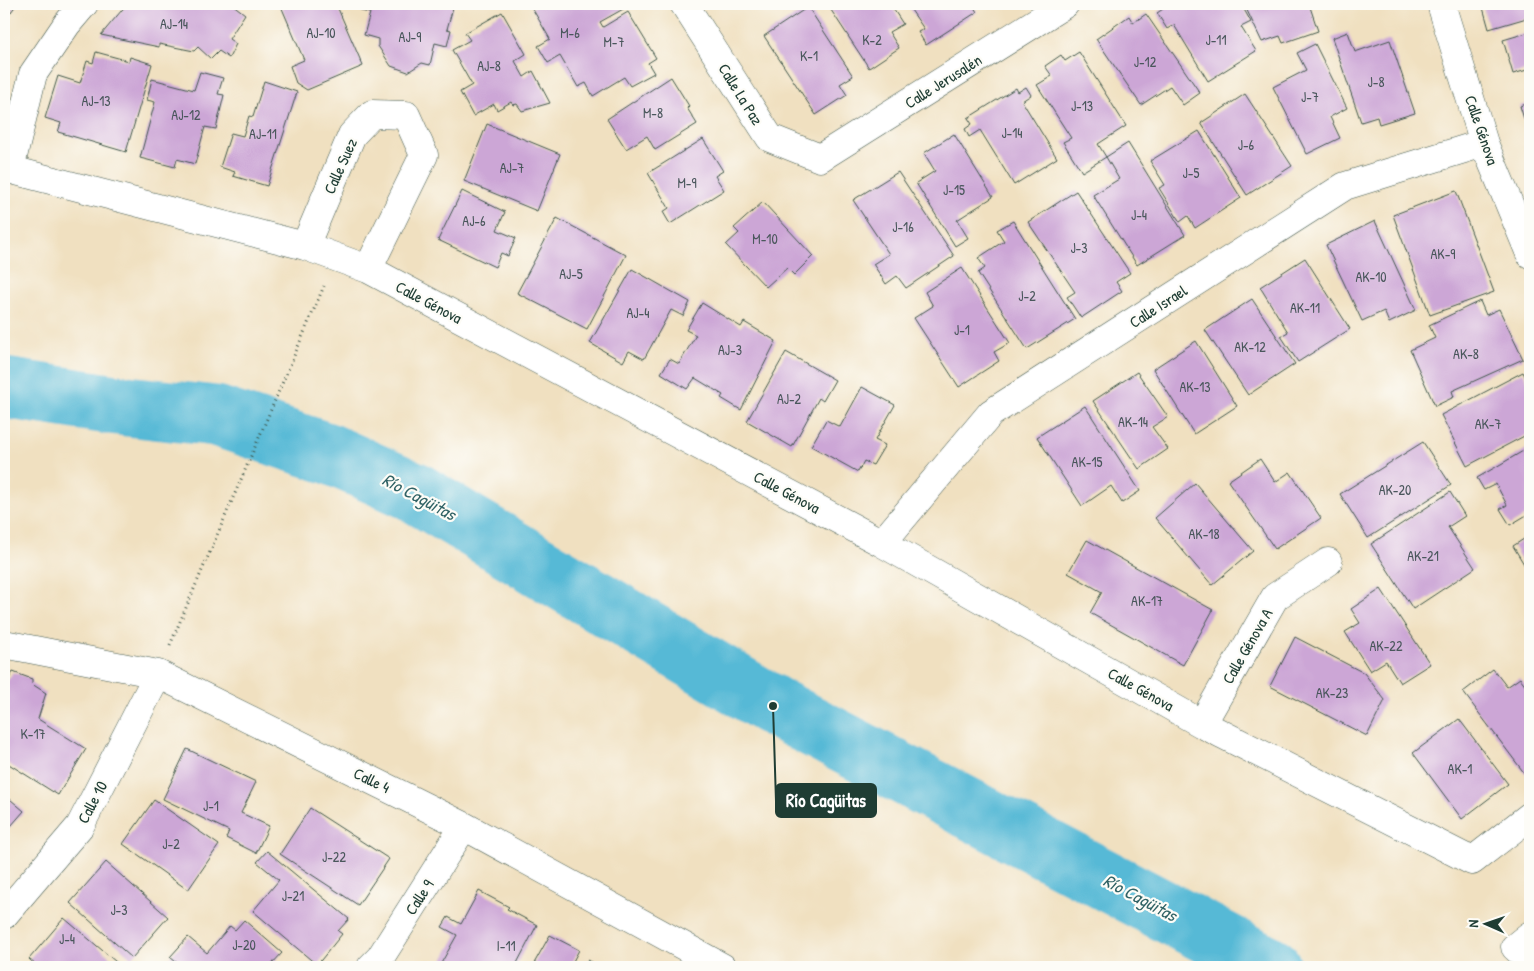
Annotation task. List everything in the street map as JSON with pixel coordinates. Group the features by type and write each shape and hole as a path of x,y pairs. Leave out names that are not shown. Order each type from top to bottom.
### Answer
{"street":[{"path":"7,169 33,74 67,24 84,4"},
{"name":"Calle La Paz","path":"684,4 770,138 820,158"},
{"name":"Calle Jerusalén","path":"820,158 1065,4"},
{"name":"Calle Génova","path":"1441,4 1484,143 1530,254"},
{"name":"Calle Suez","path":"305,246 352,135 372,114 406,115 424,154 368,269"},
{"name":"Calle Israel","path":"882,543 991,413 1345,186 1484,143"},
{"name":"Calle Génova","path":"7,169 305,246 368,269 882,543 1202,724 1472,861 1530,816"},
{"name":"Calle Génova A","path":"1202,724 1275,597 1328,562"},
{"name":"Calle 4","path":"4,644 158,674 464,826 722,967"},
{"name":"Calle 10","path":"4,915 80,826 158,674"},
{"name":"Calle 9","path":"372,967 380,958 464,826"},
{"path":"1530,935 1515,947 1530,961"}],"path":[{"path":"158,674 314,309"}],"building":[{"path":"4,4 17,4 4,21"},
{"path":"127,4 232,4 245,14 229,39 236,44 229,58 219,51 211,59 198,47 194,51 159,44 159,47 101,35"},
{"path":"286,4 336,4 363,66 307,90 296,83 290,66 304,60 281,6"},
{"path":"363,4 454,4 447,29 451,30 447,46 435,43 430,65 422,63 408,72 391,66 378,46 378,39 364,35 370,13 361,11"},
{"path":"538,4 622,4 625,8 600,22 603,27 628,12 656,58 648,63 654,73 630,86 624,77 593,96 586,83 578,87 560,56 548,63 538,46 550,39 532,8"},
{"path":"834,4 890,4 903,24 889,32 899,48 869,68 829,7"},
{"path":"907,4 972,4 977,12 926,45 918,32 924,29"},
{"path":"1159,4 1241,4 1251,22 1241,27 1256,51 1208,81 1174,25 1167,29 1157,13 1163,9"},
{"path":"1244,4 1309,4 1318,31 1283,43 1280,36 1262,42"},
{"path":"1482,4 1530,4 1530,17 1489,29"},
{"path":"808,7 853,76 840,84 847,95 816,115 764,36"},
{"path":"502,12 526,54 515,61 524,77 533,71 550,103 522,111 517,104 513,105 511,102 497,110 494,104 473,116 460,92 472,85 452,50 470,40 465,33"},
{"path":"1146,14 1200,93 1183,105 1170,86 1141,105 1096,39 1129,16 1133,23"},
{"path":"1348,32 1355,52 1390,40 1415,113 1379,124 1377,117 1361,122 1332,38"},
{"path":"1530,32 1530,80 1527,70 1513,74 1503,40"},
{"path":"1315,44 1347,108 1330,117 1340,138 1307,154 1273,87 1306,70 1297,53"},
{"path":"96,52 129,61 130,57 152,64 126,152 58,132 61,123 45,118 58,76 80,83 87,61 93,63"},
{"path":"1079,52 1126,126 1098,144 1106,157 1082,172 1063,142 1071,138 1037,85 1052,76 1045,66 1061,55 1065,61"},
{"path":"200,72 223,78 218,94 224,95 216,129 205,127 195,164 177,159 175,167 140,158 155,102 147,100 152,79 194,90"},
{"path":"671,77 689,106 687,108 697,124 655,150 647,136 626,149 607,119"},
{"path":"264,81 297,92 267,186 233,176 235,172 220,167 231,133 243,136 249,116 253,117"},
{"path":"1026,87 1031,95 1022,101 1057,158 1014,185 980,130 969,137 965,129 972,124 968,118 1016,88 1018,92"},
{"path":"1245,94 1292,166 1247,195 1201,123"},
{"path":"1530,103 1530,138 1520,106"},
{"path":"487,124 560,154 537,211 464,181"},
{"path":"1199,131 1241,198 1195,228 1188,216 1180,222 1159,188 1165,185 1150,161"},
{"path":"954,134 993,197 957,220 968,238 955,246 916,183 935,171 924,153"},
{"path":"703,139 723,171 715,176 724,190 670,224 663,212 669,208 648,173"},
{"path":"1128,143 1185,235 1137,265 1093,195 1119,179 1106,157"},
{"path":"898,172 954,256 906,288 897,276 886,284 873,264 889,254 853,200"},
{"path":"462,191 505,212 497,230 516,238 508,256 501,253 495,267 438,240"},
{"path":"1076,191 1130,273 1116,282 1122,291 1081,318 1067,297 1075,292 1028,222"},
{"path":"1456,191 1494,292 1430,315 1393,215"},
{"path":"763,202 813,256 794,275 787,268 766,287 726,245 739,233 734,228"},
{"path":"557,218 626,255 587,329 517,293"},
{"path":"1013,221 1075,319 1027,349 978,273 985,268 978,258 1004,241 997,230"},
{"path":"1375,221 1416,310 1389,323 1384,311 1362,321 1326,245"},
{"path":"1305,258 1350,329 1298,362 1281,336 1288,332 1260,287"},
{"path":"962,268 1010,343 994,352 999,361 959,387 914,318 933,306 925,292"},
{"path":"632,269 690,302 683,316 671,310 644,359 629,351 623,362 590,343"},
{"path":"1252,299 1295,364 1248,395 1205,330"},
{"path":"1480,301 1486,315 1499,309 1523,359 1452,391 1454,397 1435,406 1410,350 1435,338 1429,325"},
{"path":"702,303 741,327 744,322 776,341 741,410 721,398 723,395 695,378 687,389 661,373 670,359 679,364 696,335 686,330"},
{"path":"1196,341 1237,406 1194,434 1153,369"},
{"path":"786,352 835,380 823,401 819,398 792,447 747,421"},
{"path":"1137,372 1168,417 1152,427 1168,449 1139,469 1093,401"},
{"path":"1523,372 1530,386 1530,433 1467,466 1441,415"},
{"path":"862,387 895,405 875,440 885,445 873,465 864,461 858,472 811,446 826,420 840,427"},
{"path":"1085,406 1140,491 1122,503 1111,486 1082,506 1037,437"},
{"path":"1423,442 1451,485 1368,538 1340,494"},
{"path":"1530,447 1530,513 1510,525 1500,509 1507,505 1496,484 1484,490 1477,478"},
{"path":"1260,459 1275,482 1290,472 1321,518 1275,549 1228,481"},
{"path":"1195,483 1253,551 1212,585 1155,518"},
{"path":"1450,492 1465,516 1448,527 1475,568 1413,609 1371,544"},
{"path":"1530,535 1530,574 1513,546"},
{"path":"1087,540 1213,610 1183,665 1090,613 1102,592 1068,573"},
{"path":"1381,589 1430,664 1400,683 1386,661 1370,671 1345,632 1360,623 1351,609"},
{"path":"1295,637 1364,673 1385,700 1367,736 1270,686"},
{"path":"1493,669 1507,687 1520,678 1530,691 1530,770 1525,774 1463,692"},
{"path":"13,672 32,679 32,684 46,693 38,719 86,749 58,795 4,761 4,686"},
{"path":"1459,719 1508,784 1462,819 1413,753"},
{"path":"187,749 256,782 241,813 269,826 256,853 226,838 229,831 163,799"},
{"path":"4,794 24,811 4,834"},
{"path":"154,800 219,845 188,890 123,844"},
{"path":"310,808 389,859 358,905 280,854"},
{"path":"267,851 349,919 338,931 342,934 317,965 253,911 279,880 257,862"},
{"path":"106,862 168,917 132,958 70,903"},
{"path":"479,891 537,925 515,967 439,967 457,935 442,927 448,917 461,924"},
{"path":"64,918 122,967 38,967 29,959"},
{"path":"244,920 282,953 271,965 274,967 182,967 170,957 188,937 207,953 230,926 235,930"},
{"path":"550,935 579,950 570,967 532,967"},
{"path":"588,960 601,967 584,967"}],"waterway":[{"name":"Río Cagüitas","path":"4,388 109,404 216,416 330,454 413,491 773,706 1271,967"}],"place":[{"name":"Río Cagüitas","path":"773,706"}]}
